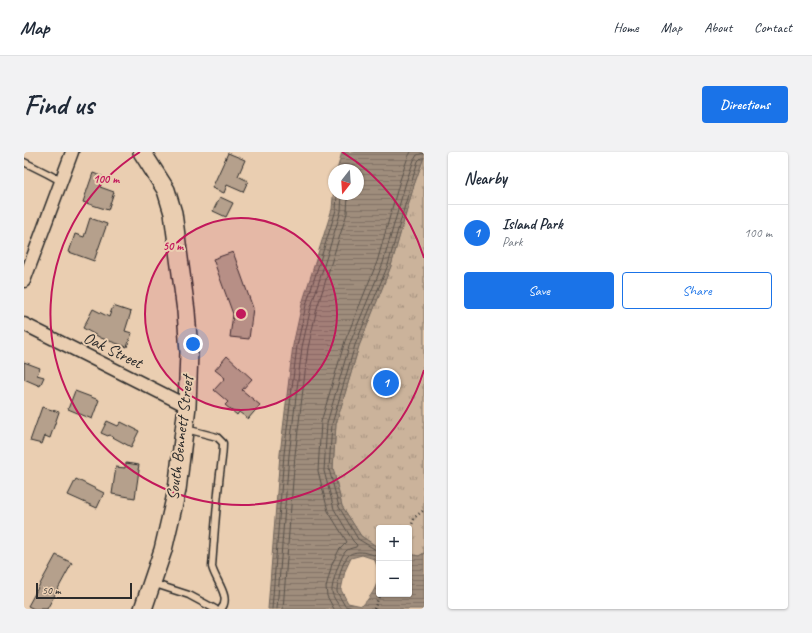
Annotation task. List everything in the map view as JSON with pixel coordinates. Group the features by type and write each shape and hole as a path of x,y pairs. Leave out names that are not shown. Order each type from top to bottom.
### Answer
{"main road":[{"name":"South Bennett Street","path":"142,152 166,190 173,213 186,312 189,352 187,406 176,490 163,550 143,609"},
{"path":"154,152 162,170 166,190"}],"street":[{"path":"24,281 72,152"},
{"name":"Oak Street","path":"24,324 187,406"}],"lane":[{"path":"24,162 61,181"},
{"path":"184,428 216,437 223,443 212,567 225,596 225,604 221,609"},
{"path":"152,582 189,595 215,609"}],"path":[{"path":"412,525 415,517 424,510"},
{"path":"374,609 379,597"}],"green space":[{"path":"424,157 424,553 419,556 412,555 412,525 376,525 376,546 361,536 342,506 333,468 336,424 359,346 391,266 414,185"}],"water":[{"path":"342,152 424,152 424,157 414,185 391,266 359,346 336,424 333,468 342,506 361,536 376,546 376,564 374,559 362,555 351,558 345,571 341,590 348,603 362,606 376,586 376,597 412,597 412,555 419,556 424,553 424,609 268,609 280,454 293,345 302,304 332,209 333,200 364,200 364,164 339,164"}],"building":[{"path":"228,153 245,160 238,176 248,181 243,192 227,185 224,193 212,188"},
{"path":"93,173 104,177 100,187 114,192 108,210 83,202"},
{"path":"220,197 233,203 226,217 213,211"},
{"path":"90,218 107,224 94,261 69,252 75,234 84,237"},
{"path":"233,252 253,308 249,339 230,337 233,314 213,259"},
{"path":"113,306 131,312 125,331 132,333 127,347 101,338 83,328 93,309 109,317"},
{"path":"227,356 252,379 242,390 260,405 248,419 239,412 237,415 225,405 228,402 214,390 225,378 215,370"},
{"path":"24,362 40,368 37,375 44,377 40,386 24,379"},
{"path":"75,391 99,400 92,419 68,409"},
{"path":"42,407 59,412 50,438 45,436 42,444 30,441"},
{"path":"107,421 118,426 121,422 139,431 131,447 109,435 108,436 101,433"},
{"path":"126,463 139,465 135,498 112,494 116,467 125,468"},
{"path":"76,479 104,493 97,508 68,495"},
{"path":"56,555 72,563 47,609 34,609 28,606"}],"place":[{"name":"Island Park","path":"386,383"}]}
